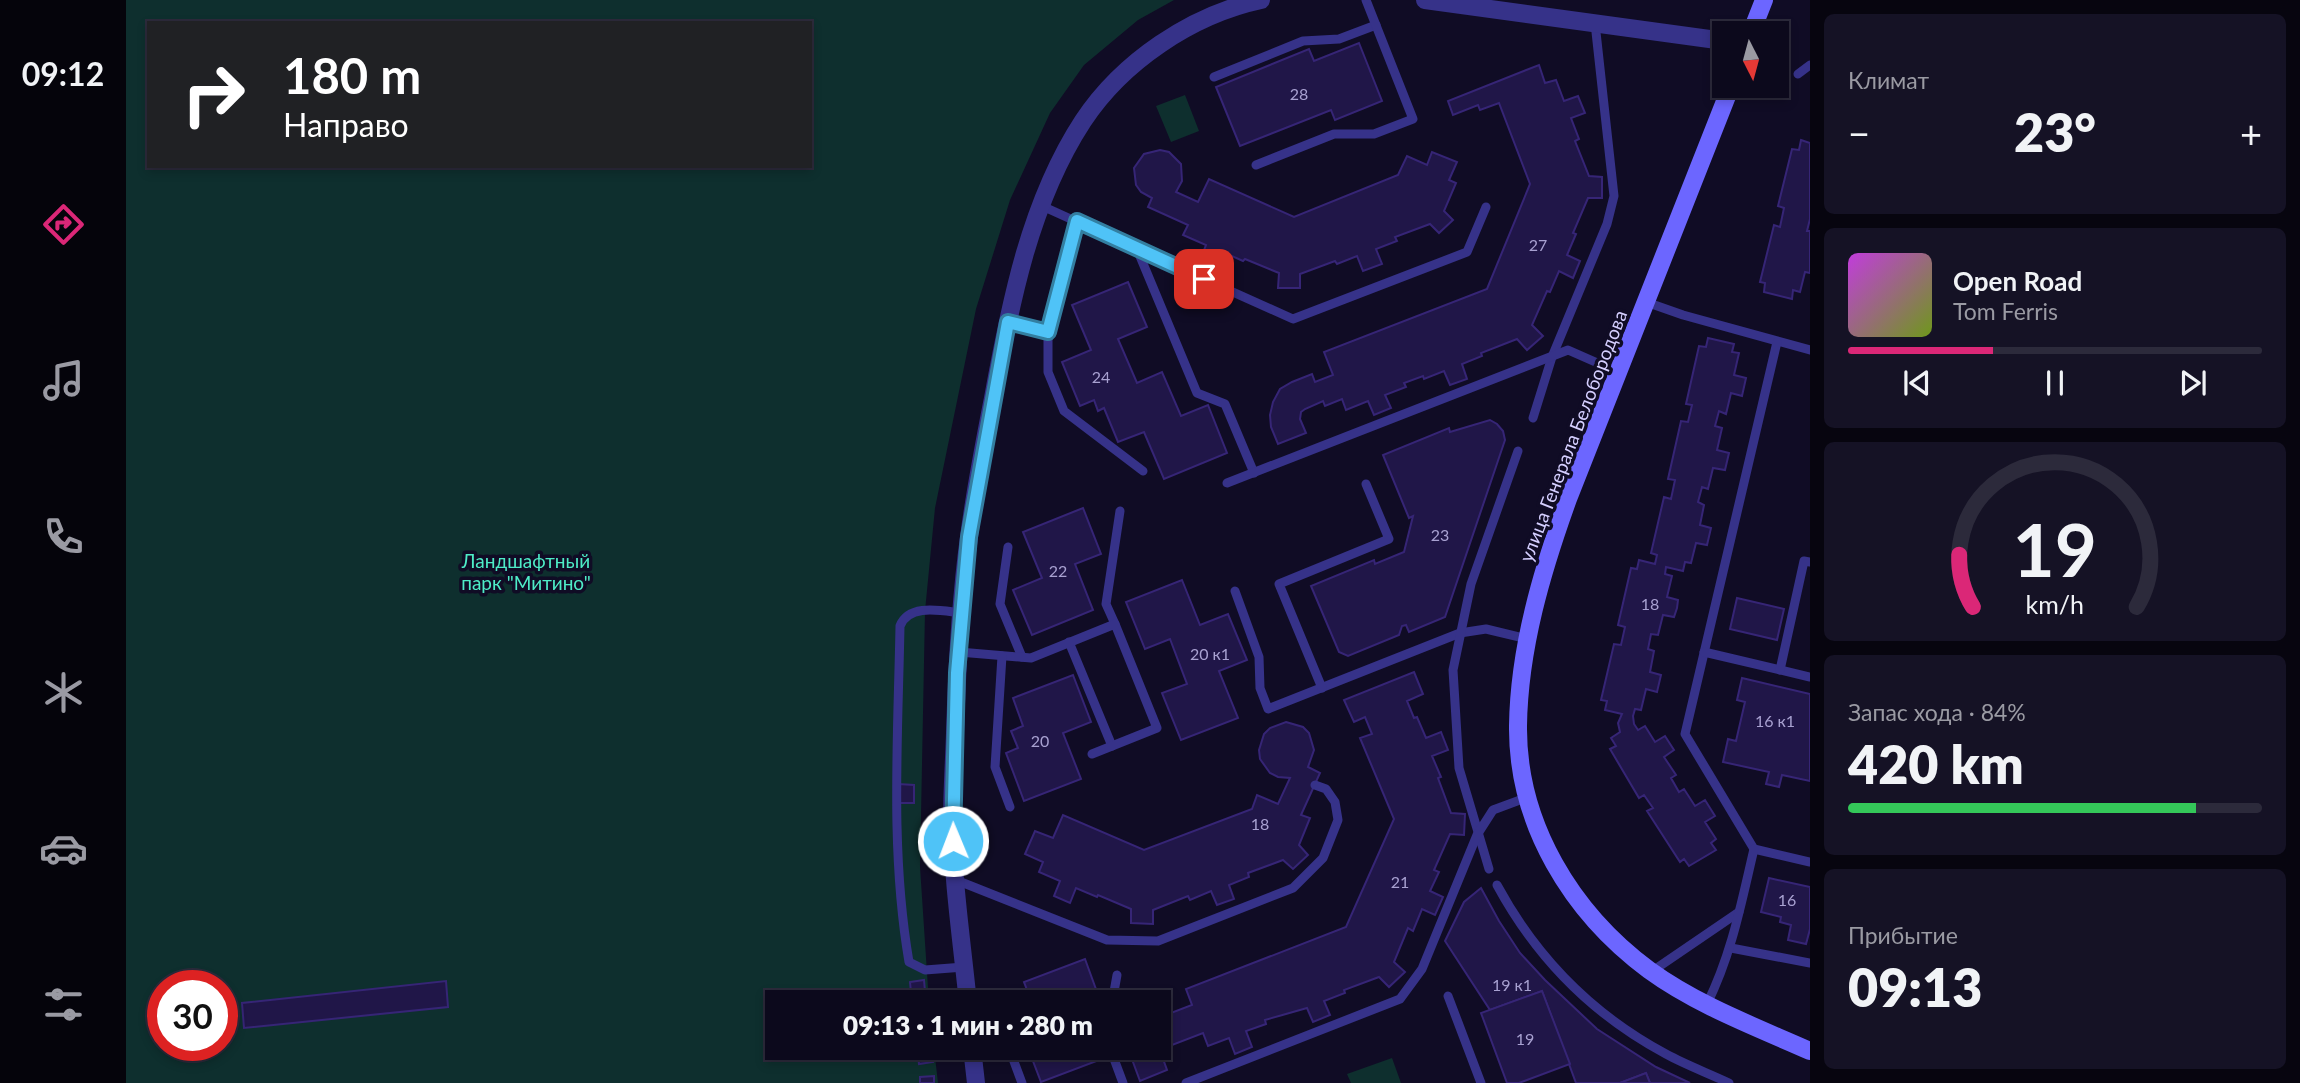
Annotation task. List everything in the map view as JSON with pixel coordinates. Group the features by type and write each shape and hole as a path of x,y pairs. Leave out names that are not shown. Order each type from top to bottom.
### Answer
{"main road":[{"path":"1756,21 1764,0"},
{"name":"улица Генерала Белобородова","path":"1726,98 1550,548 1528,639 1518,727 1528,797 1554,866 1577,902 1600,928 1651,972 1707,1004 1810,1051"}],"street":[{"path":"967,990 952,822 959,652 971,525 1015,290 1054,176 1083,122 1105,93 1135,63 1172,37 1206,18 1261,0"},
{"path":"1425,0 1518,7 1594,23 1712,39"},
{"path":"973,1060 976,1083"}],"lane":[{"path":"1256,165 1334,134 1374,134 1413,119 1366,0"},
{"path":"1533,418 1552,357 1607,224 1614,196 1594,23"},
{"path":"1214,77 1303,41 1339,40 1376,25"},
{"path":"1798,74 1810,65"},
{"path":"1042,206 1293,319 1467,252 1486,207"},
{"path":"1077,221 1048,332 1048,372 1064,411 1143,471"},
{"path":"1137,249 1197,393 1225,404 1254,473"},
{"path":"1646,302 1810,350"},
{"path":"1008,322 1048,332"},
{"path":"1707,1004 1723,973 1731,948 1754,849 1685,734 1777,342"},
{"path":"1227,483 1568,351 1618,372"},
{"path":"1489,869 1459,768 1453,670 1471,584 1518,451"},
{"path":"1322,688 1279,584 1389,538 1366,484"},
{"path":"1092,754 1157,728 1106,604 1120,511"},
{"path":"1008,547 1000,604 1022,657"},
{"path":"1780,670 1804,561 1810,562"},
{"path":"1234,591 1259,657 1260,688 1268,709 1460,633 1486,629 1528,639"},
{"path":"962,613 912,612 903,618 900,625 895,826 903,925 909,962 925,970 964,967"},
{"path":"959,652 1031,658 1115,624"},
{"path":"1069,642 1112,746"},
{"path":"1704,652 1810,677"},
{"path":"1002,656 995,767 1010,807"},
{"path":"955,880 1107,940 1158,941 1293,888 1323,858 1338,820 1335,802 1326,789 1315,785"},
{"path":"1186,1083 1400,999 1422,969 1477,835 1493,810 1528,797"},
{"path":"1754,849 1810,862"},
{"path":"1497,885 1513,914 1536,946 1589,1003 1623,1029 1667,1055 1726,1082"},
{"path":"1651,972 1739,912"},
{"path":"1731,948 1810,963"},
{"path":"1114,990 1117,975"},
{"path":"1448,996 1481,1083"},
{"path":"1013,1060 1022,1083"},
{"path":"1114,1060 1123,1083"}],"green space":[{"name":"Ландшафтный парк \"Митино\"","path":"126,0 1174,0 1138,20 1084,65 1050,113 1010,200 976,309 935,508 925,611 920,867 928,990 765,990 765,1060 935,1060 938,1083 126,1083"},
{"path":"1185,95 1199,131 1171,142 1156,106"},
{"path":"1392,1058 1401,1083 1351,1083 1347,1074"}],"building":[{"path":"1359,43 1382,101 1335,120 1331,110 1240,146 1216,87 1309,49 1314,61"},
{"path":"1539,65 1545,83 1556,80 1564,101 1578,96 1585,113 1571,118 1579,139 1575,141 1589,176 1602,177 1602,198 1588,198 1573,233 1576,234 1567,255 1580,261 1573,278 1559,271 1532,325 1543,336 1527,350 1517,339 1481,353 1482,356 1462,364 1467,379 1450,385 1444,371 1404,383 1406,387 1385,395 1391,408 1374,415 1368,401 1346,410 1342,399 1325,406 1323,401 1301,412 1300,419 1306,433 1278,444 1271,427 1273,402 1280,389 1292,382 1312,374 1315,382 1333,375 1324,352 1487,289 1530,184 1499,103 1480,110 1478,105 1453,115 1448,101"},
{"path":"1801,140 1810,143 1810,219 1807,231 1810,231 1810,273 1805,272 1800,292 1793,290 1792,299 1764,292 1765,283 1760,282 1774,225 1780,227 1784,208 1778,206 1792,149 1799,150"},
{"path":"1160,150 1169,152 1181,164 1182,181 1176,192 1198,202 1209,179 1294,217 1398,175 1407,156 1427,165 1432,152 1457,162 1449,180 1456,183 1444,211 1453,220 1439,233 1430,224 1395,237 1397,241 1376,249 1382,264 1363,271 1357,256 1337,264 1335,261 1300,274 1300,288 1278,288 1279,273 1245,259 1243,261 1223,252 1217,267 1200,260 1206,245 1183,235 1188,225 1148,207 1152,198 1141,192 1136,185 1134,168 1144,154"},
{"path":"1128,282 1147,327 1118,339 1137,383 1162,372 1181,416 1208,405 1227,453 1164,479 1144,432 1118,442 1104,408 1098,411 1094,400 1080,406 1062,362 1091,350 1072,305"},
{"path":"1708,338 1734,344 1732,352 1739,353 1734,375 1746,378 1742,396 1731,393 1726,414 1719,411 1715,426 1722,428 1717,450 1729,453 1725,470 1713,468 1708,489 1702,487 1698,502 1704,505 1700,525 1711,528 1707,545 1696,543 1691,563 1685,562 1683,571 1666,567 1665,574 1672,576 1667,597 1678,600 1677,608 1674,617 1663,615 1658,635 1651,634 1648,649 1654,651 1650,672 1661,675 1657,692 1646,689 1641,710 1635,709 1633,716 1638,730 1645,726 1655,742 1665,736 1674,750 1664,757 1676,775 1671,778 1679,792 1684,789 1695,806 1705,800 1715,816 1705,822 1716,839 1711,843 1716,850 1689,866 1684,859 1680,862 1647,811 1653,808 1644,795 1639,798 1610,749 1616,746 1611,738 1620,732 1618,723 1622,714 1605,710 1607,701 1601,700 1614,644 1621,645 1625,627 1618,625 1631,568 1637,569 1639,560 1655,564 1657,555 1651,553 1664,497 1671,499 1675,480 1668,479 1681,421 1688,422 1692,405 1686,404 1699,346 1706,347"},
{"path":"1490,420 1503,431 1505,440 1445,617 1409,632 1406,625 1402,626 1399,635 1348,656 1339,652 1311,586 1374,560 1375,564 1404,552 1413,516 1409,518 1383,455 1449,428 1450,432"},
{"path":"1083,508 1101,554 1075,564 1093,610 1032,635 1013,590 1042,578 1023,532"},
{"path":"1182,580 1200,625 1228,614 1247,660 1219,671 1238,718 1181,740 1162,693 1187,684 1170,639 1145,649 1126,602"},
{"path":"1737,598 1784,609 1777,640 1730,629"},
{"path":"1414,672 1423,694 1407,701 1414,718 1417,717 1426,738 1441,732 1448,750 1432,756 1441,777 1438,778 1451,813 1465,814 1464,835 1450,834 1434,870 1439,872 1430,891 1443,897 1435,915 1422,909 1413,931 1408,928 1394,962 1405,972 1389,987 1379,977 1344,990 1345,993 1324,1001 1330,1015 1313,1022 1307,1008 1265,1020 1266,1024 1246,1031 1252,1047 1235,1054 1229,1038 1208,1046 1203,1033 1171,1045 1171,1013 1192,1005 1186,989 1346,927 1394,819 1360,738 1372,734 1365,717 1354,722 1344,700"},
{"path":"1073,675 1091,722 1063,733 1081,779 1024,801 1006,753 1018,748 1011,731 1023,726 1013,698"},
{"path":"1742,678 1810,694 1810,781 1782,775 1779,787 1766,784 1769,772 1723,762 1728,739 1736,741 1745,702 1737,700"},
{"path":"1286,722 1303,727 1309,733 1314,750 1308,767 1320,773 1301,815 1310,818 1299,845 1308,855 1293,869 1283,860 1248,873 1249,877 1229,885 1234,899 1217,905 1211,891 1190,900 1188,896 1153,910 1153,924 1131,923 1131,909 1098,895 1097,897 1076,888 1070,903 1054,896 1060,881 1039,872 1043,862 1025,854 1035,831 1053,838 1063,815 1144,850 1252,809 1257,795 1278,804 1290,778 1270,773 1260,759 1259,750 1264,734 1270,728"},
{"path":"898,784 914,785 914,803 898,803"},
{"path":"1769,878 1810,887 1810,929 1806,944 1788,940 1791,925 1780,922 1781,917 1761,912"},
{"path":"1481,888 1520,953 1597,1029 1656,1067 1690,1083 1650,1083 1646,1073 1620,1083 1576,1083 1542,991 1490,1010 1445,941 1464,902"},
{"path":"1085,959 1096,990 1027,990 1024,982"},
{"path":"924,980 925,990 911,990 910,982"},
{"path":"446,981 448,1007 244,1028 242,1003"},
{"path":"1542,991 1570,1064 1519,1083 1507,1083 1481,1013"},
{"path":"918,1060 933,1060 933,1062 919,1064"},
{"path":"1033,1060 1099,1060 1041,1082"},
{"path":"1163,1060 1167,1070 1140,1081 1133,1062"},
{"path":"1646,1073 1650,1083 1620,1083"},
{"path":"934,1076 934,1083 920,1083 920,1077"}],"route":[{"path":"953,841 957,673 969,537 1008,322 1048,332 1077,221 1204,279"}]}
